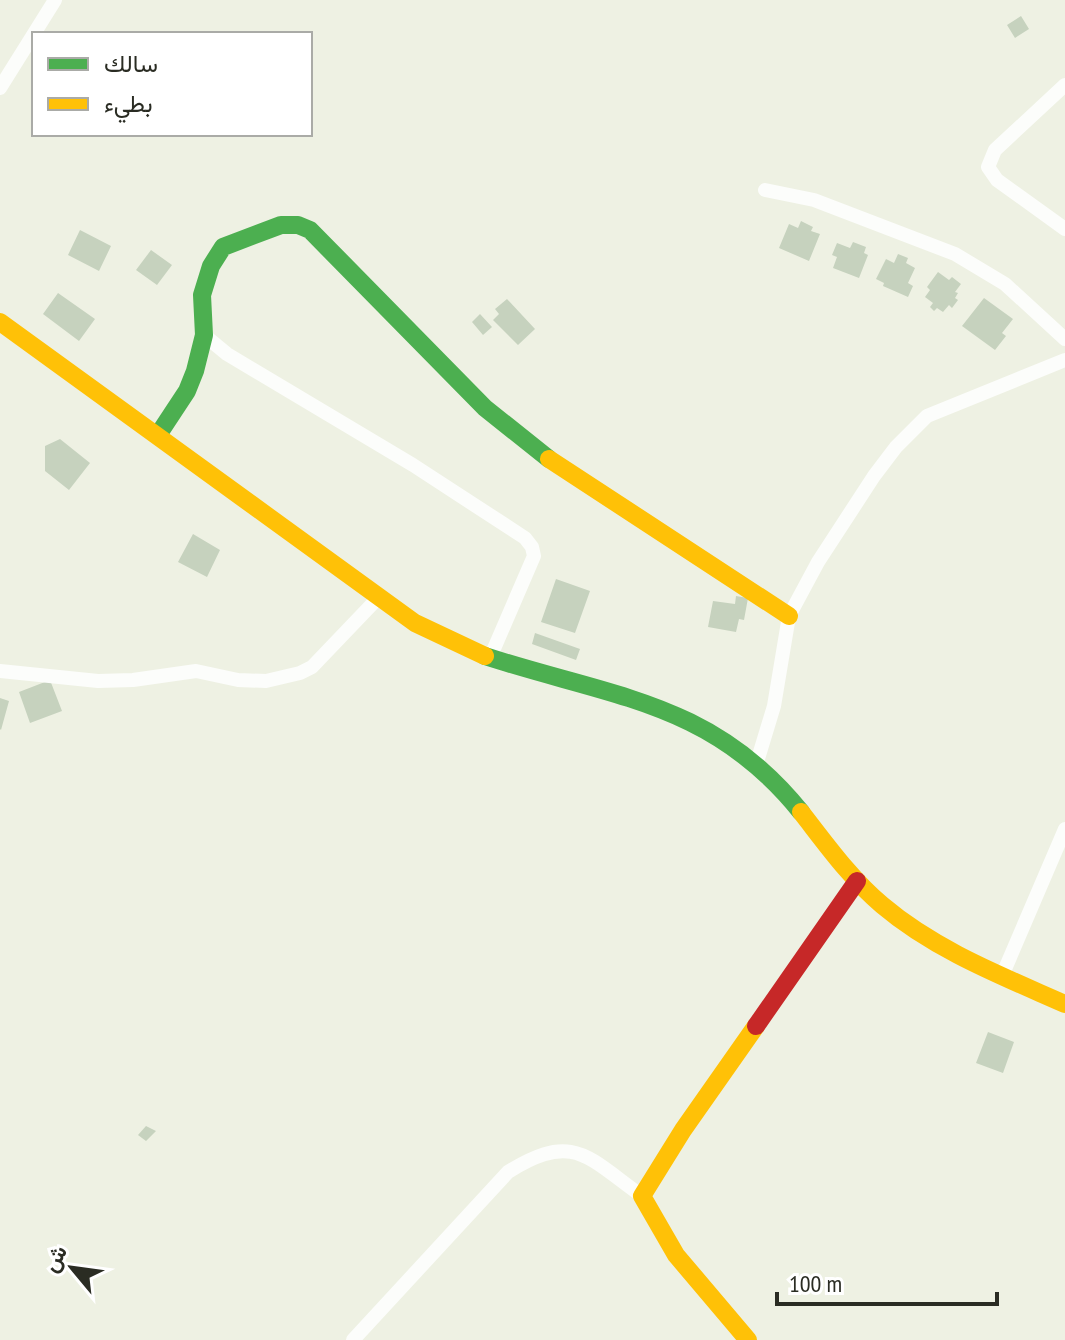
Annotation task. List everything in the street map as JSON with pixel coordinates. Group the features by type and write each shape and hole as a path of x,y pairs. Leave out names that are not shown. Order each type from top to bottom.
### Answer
{"street":[{"path":"35,32 55,0"},
{"path":"0,88 32,37"},
{"path":"1065,85 995,150 988,167 997,180 1065,229"},
{"path":"765,190 814,200 955,254 1005,284 1065,339"},
{"path":"158,435 187,391 195,371 204,335 202,295 211,266 223,247 281,225 298,225 310,230 485,408 552,461 789,616"},
{"path":"0,322 415,623 490,658 682,717 725,740 757,762 857,881 883,906 929,940 1065,1004"},
{"path":"204,335 227,354 413,465 525,538 534,556 490,658"},
{"path":"757,762 774,706 789,616 818,562 896,447 927,416 1065,360"},
{"path":"0,671 98,681 133,680 196,671 238,680 280,679 312,667 378,598"},
{"path":"1002,976 1065,829"},
{"path":"642,1196 683,1130 857,881"},
{"path":"353,1340 508,1172 529,1159 559,1150 570,1150 592,1159 642,1196 674,1254 698,1286 748,1340"}],"building":[{"path":"1021,16 1029,29 1015,38 1007,25"},
{"path":"801,221 813,227 811,231 820,234 809,261 779,248 789,224 798,228"},
{"path":"80,230 111,246 99,271 68,255"},
{"path":"853,242 866,247 864,253 868,255 859,278 833,268 837,257 832,255 837,243 850,248"},
{"path":"151,250 172,265 157,285 136,270"},
{"path":"898,254 908,258 906,263 915,268 908,283 913,286 908,297 883,286 884,283 876,279 886,259 894,263"},
{"path":"938,272 961,284 955,292 958,293 955,298 958,300 952,308 949,305 943,312 937,308 934,311 930,307 933,303 925,297 930,290 927,287"},
{"path":"58,293 95,319 79,341 43,314"},
{"path":"984,298 1013,319 1002,333 1006,336 995,350 962,326"},
{"path":"507,299 535,329 518,345 493,320 499,314 495,309"},
{"path":"480,314 492,327 483,335 472,322"},
{"path":"60,439 90,463 69,490 45,471 45,446"},
{"path":"193,534 220,550 207,577 178,562"},
{"path":"556,579 590,591 575,633 541,622"},
{"path":"736,596 748,598 744,620 739,619 736,632 708,627 713,601 735,604"},
{"path":"535,633 580,649 576,660 532,644"},
{"path":"50,680 62,711 30,723 19,692"},
{"path":"0,698 9,701 1,730 0,729"},
{"path":"988,1032 1014,1042 1003,1073 976,1063"},
{"path":"146,1126 156,1131 146,1141 138,1135"}],"traffic: fast":[{"path":"158,435 187,391 195,371 204,335 202,295 211,266 223,247 281,225 298,225 310,230 485,408 549,459"},
{"path":"485,656 616,694 695,725 732,747 767,775 801,812"}],"traffic: slow":[{"path":"0,322 415,623 485,656"},
{"path":"549,459 789,616"},
{"path":"801,812 859,884 902,921 970,961 1065,1004"},
{"path":"748,1340 676,1255 642,1196 683,1130 756,1026"}],"traffic: jam":[{"path":"756,1026 857,881"}]}
